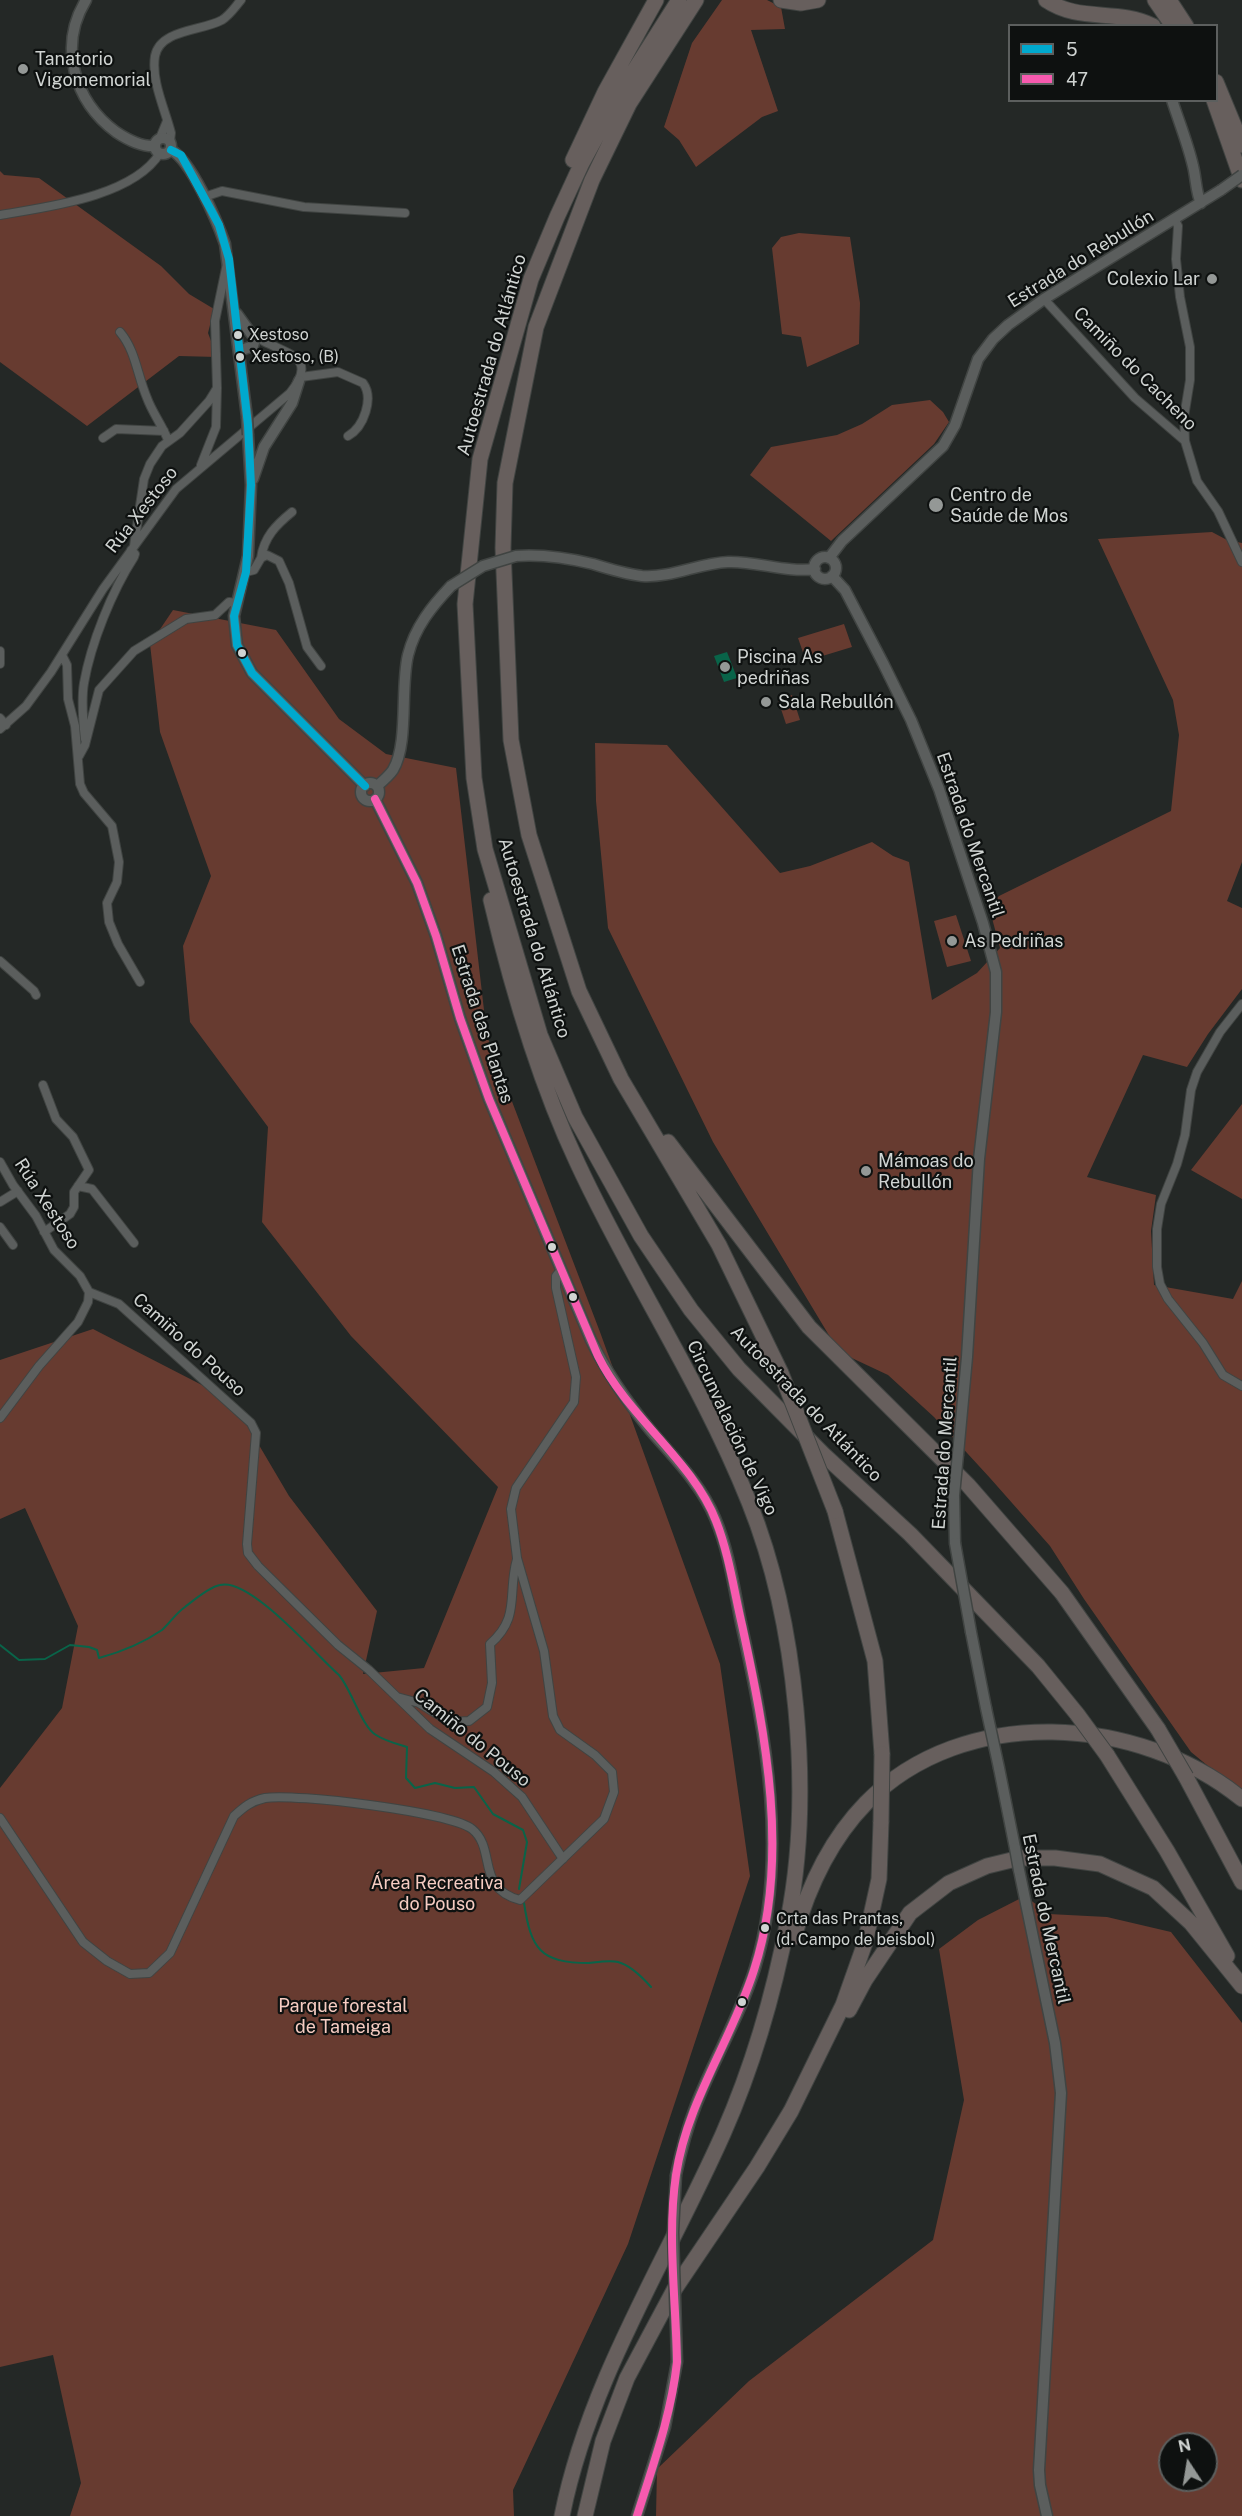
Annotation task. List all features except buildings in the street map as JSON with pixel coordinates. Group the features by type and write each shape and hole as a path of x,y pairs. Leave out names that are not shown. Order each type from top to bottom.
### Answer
{"highway":[{"path":"531,279 548,217 575,154 605,92 656,0"},
{"name":"Autoestrada do Atlántico","path":"679,0 623,88 581,165 531,279 480,459 465,604 474,778 485,849 540,1035 575,1117 641,1236 691,1310 739,1369 823,1454 918,1542 1038,1666 1077,1714 1107,1755 1167,1851 1221,1948 1242,1979"},
{"name":"Autoestrada do Atlántico","path":"696,0 629,104 592,180 536,327 505,483 503,548 511,740 527,825 579,991 621,1079 719,1245 781,1373 835,1511 875,1660 882,1754 879,1879 864,1943 843,2005 791,2111 757,2168"},
{"path":"781,0 801,3 818,0"},
{"path":"1050,3 1071,8 1089,0"},
{"path":"1155,0 1172,24"},
{"path":"1169,0 1185,24"},
{"path":"1050,3 1069,12 1125,16 1147,24"},
{"path":"1218,87 1242,144"},
{"path":"1215,102 1242,180"},
{"name":"Circunvalación de Vigo","path":"485,849 491,900 504,957 548,1096 594,1199 698,1391 750,1504 785,1626 799,1755 797,1853 789,1917 764,2023 723,2133 597,2395 568,2487 562,2516"},
{"name":"Autoestrada do Atlántico","path":"621,1079 809,1327 968,1485 1062,1593 1158,1729 1242,1882"},
{"path":"764,2023 778,1993 806,1899 828,1853 852,1818 868,1801 897,1777 923,1762 965,1746 1016,1734 1072,1732 1105,1736 1186,1762 1211,1776 1242,1799"},
{"path":"585,2516 603,2441 627,2378 674,2290 757,2168 782,2138 798,2112 865,1980 910,1913 949,1883 987,1866 1020,1858 1055,1858 1100,1864 1153,1888 1191,1923 1242,1986"}],"street":[{"path":"86,0 75,23 71,45 76,77 85,99 105,124 122,136 140,144 163,146 181,155 219,225 229,259 234,308 245,329 255,339 253,346"},
{"path":"0,214 102,192 138,176 152,164 171,133 155,65 155,55 159,47 170,38 219,22 241,0"},
{"path":"1104,15 1125,24"},
{"path":"1173,102 1193,163 1198,185 1197,196 1201,203"},
{"name":"Estrada do Rebullón","path":"830,558 842,541 943,446 955,425 972,373 985,348 1008,326 1044,299 1175,220 1242,175"},
{"path":"204,197 222,191 304,207 405,213"},
{"path":"1175,220 1178,231 1176,259 1180,297 1190,347 1190,380 1184,417 1185,441"},
{"path":"200,467 216,428 214,321 229,259"},
{"name":"Camiño do Cacheno","path":"1044,299 1136,398 1185,441 1197,481 1218,511 1242,562"},
{"path":"245,329 265,343 293,355 300,363 300,379 292,403 264,447 251,485"},
{"path":"245,329 239,351 247,417 251,485 246,572 237,603 234,629 237,645 252,673 365,786"},
{"path":"120,332 130,345 147,399 168,440"},
{"path":"239,351 265,343"},
{"path":"300,379 338,372 363,383 368,394 363,420 357,430 348,436"},
{"name":"Rúa Xestoso","path":"2,724 26,706 62,655 103,589 176,489 290,393 300,379"},
{"path":"85,745 82,718 83,685 91,655 112,600 135,554 133,548 144,479 162,446 180,433 209,401 216,388"},
{"path":"103,438 116,429 164,430"},
{"path":"246,572 254,570 261,558 263,544 269,534 292,512"},
{"path":"261,558 267,555 279,561 289,583 307,647 321,666"},
{"path":"377,786 394,769 399,754 405,671 413,639 429,611 451,586 483,566 516,556 544,555 568,558 643,576 663,575 707,564 729,562 792,570 814,569"},
{"path":"830,558 836,566 832,576 826,579 820,577 814,569 818,560 830,558"},
{"name":"Estrada do Mercantil","path":"832,576 845,590 911,720 939,789 983,922 996,972 996,1012 979,1159 967,1357 954,1495 955,1543 986,1708 1055,2043 1061,2093 1040,2470 1040,2485 1047,2516"},
{"path":"78,756 85,745 99,690 134,651 186,619 215,615 229,602 237,603"},
{"path":"0,651 0,664"},
{"path":"62,655 67,665 68,699 75,726 82,789 112,826 119,862 117,882 107,903 109,922 118,944 140,982"},
{"path":"372,784 377,786 379,795 375,800 367,800 363,796 362,791 365,786 372,784"},
{"name":"Estrada das Plantas","path":"375,800 417,883 489,1100 595,1348 613,1383 689,1475 716,1519 727,1557 753,1677 769,1779 772,1828 768,1912 759,1952 743,2001 695,2105 682,2146 676,2175 673,2232 677,2362 665,2427 637,2516"},
{"path":"0,961 36,995"},
{"path":"1242,1004 1220,1032 1197,1071 1191,1090 1185,1135 1177,1164 1161,1204 1156,1229 1157,1267 1160,1284 1168,1299 1203,1343 1223,1375 1242,1386"},
{"path":"43,1085 57,1119 73,1137 89,1170 74,1192 74,1207 70,1214 44,1232"},
{"name":"Rúa Xestoso","path":"0,1162 54,1250 80,1276 89,1292"},
{"path":"78,1186 87,1186 92,1189 134,1243"},
{"path":"0,1202 18,1191"},
{"path":"0,1227 13,1245"},
{"path":"0,1818 83,1942 107,1961 130,1974 149,1973 170,1953 234,1816 251,1801 267,1798 323,1799 429,1815 464,1824 474,1830 479,1838 495,1886 507,1897 520,1900 604,1819 614,1792 612,1772 595,1755 560,1730 553,1716 544,1651 517,1558 511,1509 516,1488 574,1402 576,1377 556,1288 556,1276 561,1270"},
{"path":"0,1418 45,1359 78,1322 88,1302 89,1292"},
{"name":"Camiño do Pouso","path":"89,1292 119,1304 251,1423 256,1433 247,1544 249,1553 258,1566 338,1645 369,1670 430,1729 494,1772 522,1797 563,1859"},
{"path":"394,1696 419,1703 450,1722 469,1721 486,1707 492,1683 490,1644 504,1633 511,1614 513,1573 517,1558"}],"green space":[{"path":"722,0 767,0 781,7 785,29 751,30 778,111 762,117 696,167 679,140 664,127 692,43"},
{"path":"0,171 4,175 39,178 161,266 189,294 214,309 208,333 217,357 179,356 87,426 0,362"},
{"path":"799,233 850,237 860,303 859,344 807,367 801,337 782,334 772,248 781,237"},
{"path":"930,400 943,412 949,422 934,444 831,541 750,475 771,447 837,435 862,424 892,405"},
{"path":"1212,532 1227,540 1242,543 1242,862 1227,901 1242,908 1242,989 1208,1034 1187,1067 1143,1055 1087,1177 1156,1195 1151,1231 1154,1285 1233,1299 1242,1281 1242,1794 1191,1752 1084,1599 1050,1546 990,1478 934,1417 888,1375 839,1352 713,1142 608,928 596,801 595,743 667,745 780,873 810,866 872,842 893,856 909,862 932,1000 977,973 1000,948 989,907 999,896 1171,811 1179,735 1173,700 1098,539"},
{"name":"Parque forestal de Tameiga","path":"173,610 276,630 339,719 386,754 456,768 487,1036 600,1332 720,1664 750,1876 628,2244 513,2490 514,2516 70,2516 81,2483 53,2355 0,2367 0,1788 62,1708 78,1626 25,1508 0,1519 0,1360 93,1329 233,1401 289,1496 377,1611 363,1674 424,1668 498,1487 351,1336 262,1222 268,1127 190,1022 183,946 211,876 160,732 150,644"},
{"path":"844,624 852,647 806,661 798,638"},
{"path":"792,695 800,720 786,724 778,700"},
{"name":"As Pedriñas","path":"956,915 971,961 947,967 934,921"},
{"path":"1242,1104 1242,1199 1191,1170"},
{"path":"1025,1896 1049,1914 1107,1917 1171,1932 1242,2023 1242,2516 656,2516 657,2469 749,2381 933,2240 964,2100 939,1949 978,1920"}],"shaded area":[{"name":"Piscina As pedriñas","path":"727,652 737,678 724,682 714,656"}],"waterway":[{"path":"0,1645 19,1660 45,1659 70,1645 97,1650 99,1658 132,1647 155,1635 182,1609 216,1586 233,1586 248,1593 282,1620 339,1675 371,1731 383,1739 407,1747 406,1778 415,1788 435,1783 455,1788 474,1787 493,1814 523,1830 527,1842 519,1889"},
{"path":"524,1903 530,1932 541,1950 549,1956 572,1962 618,1962 632,1969 651,1987"}],"transit line":[{"name":"5","path":"171,150 181,155 219,225 229,259 248,425 251,485 246,572 234,616 237,645 252,673 365,786"},
{"name":"47","path":"375,799 417,883 436,936 460,1018 489,1099 598,1356 626,1399 692,1478 706,1499 716,1521 731,1573 766,1754 771,1798 772,1841 771,1885 765,1928 745,1996 690,2122 676,2175 672,2221 677,2362 666,2421 637,2516"}],"place":[{"name":"Tanatorio Vigomemorial","path":"23,69"},
{"name":"Colexio Lar","path":"1212,279"},
{"name":"Xestoso","path":"238,335"},
{"name":"Xestoso, (B)","path":"240,357"},
{"name":"Centro de Saúde de Mos","path":"936,505"},
{"name":"Piscina As pedriñas","path":"725,667"},
{"name":"Sala Rebullón","path":"766,702"},
{"name":"As Pedriñas","path":"952,941"},
{"name":"Mámoas do Rebullón","path":"866,1171"},
{"name":"Crta das Prantas, (d. Campo de beisbol)","path":"765,1928"}],"park label":[{"name":"Área Recreativa do Pouso","path":"437,1893"}]}
